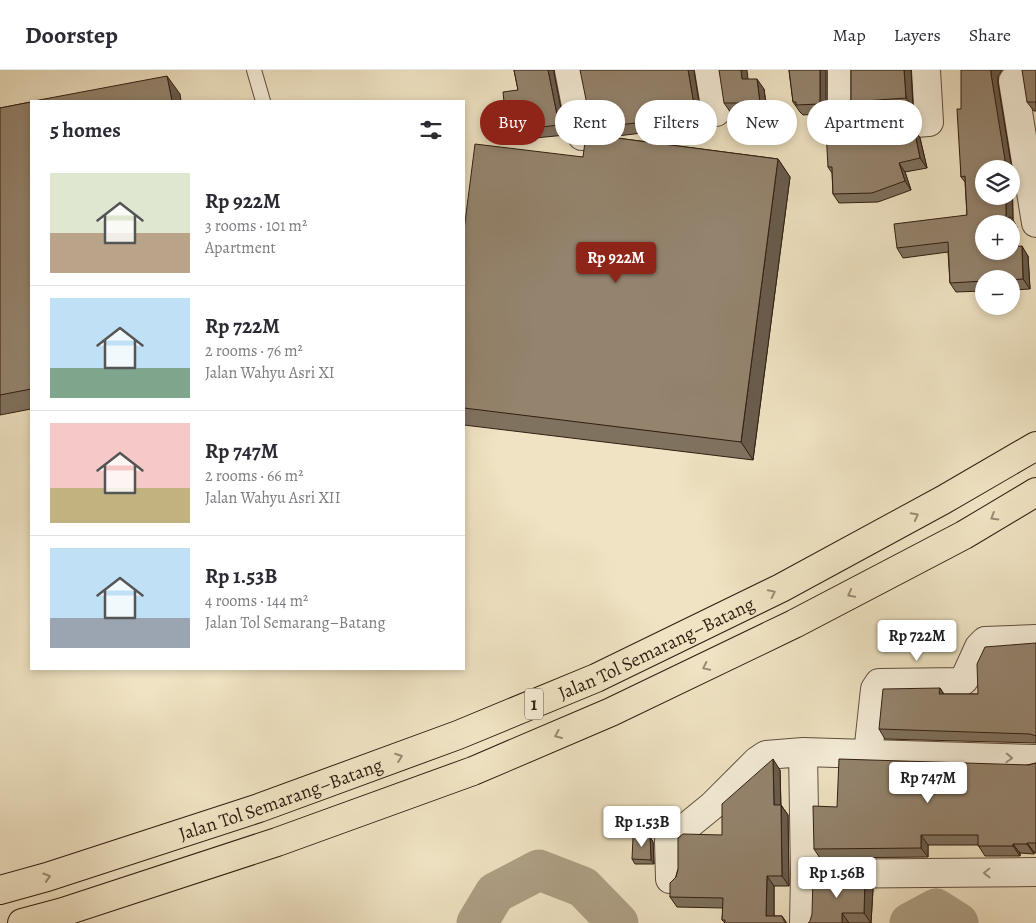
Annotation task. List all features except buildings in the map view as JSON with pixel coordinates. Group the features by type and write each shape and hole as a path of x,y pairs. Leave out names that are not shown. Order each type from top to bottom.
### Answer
{"highway":[{"name":"Jalan Tol Semarang–Batang","path":"0,890 47,877 259,808 458,735 596,678 781,588 943,500 1036,446"},
{"name":"Jalan Tol Semarang–Batang","path":"22,923 63,912 276,842 473,771 602,716 794,624 964,535 1036,492"}],"street":[{"path":"569,70 575,100"},
{"path":"709,70 714,100"},
{"path":"842,70 842,128 929,122 926,70"},
{"path":"1013,81 1036,223"},
{"path":"868,754 875,689 879,683 961,682 964,680 979,647 985,640 1036,639"},
{"path":"803,752 806,874 804,923"},
{"path":"670,879 669,841 712,805 757,761 766,755 803,752 1036,759"},
{"path":"806,874 1036,872"}],"lane":[{"path":"254,70 263,100"}],"waterway":[{"path":"477,923 495,893 539,870 583,887 618,923"},
{"path":"910,923 936,909 958,923"}]}
